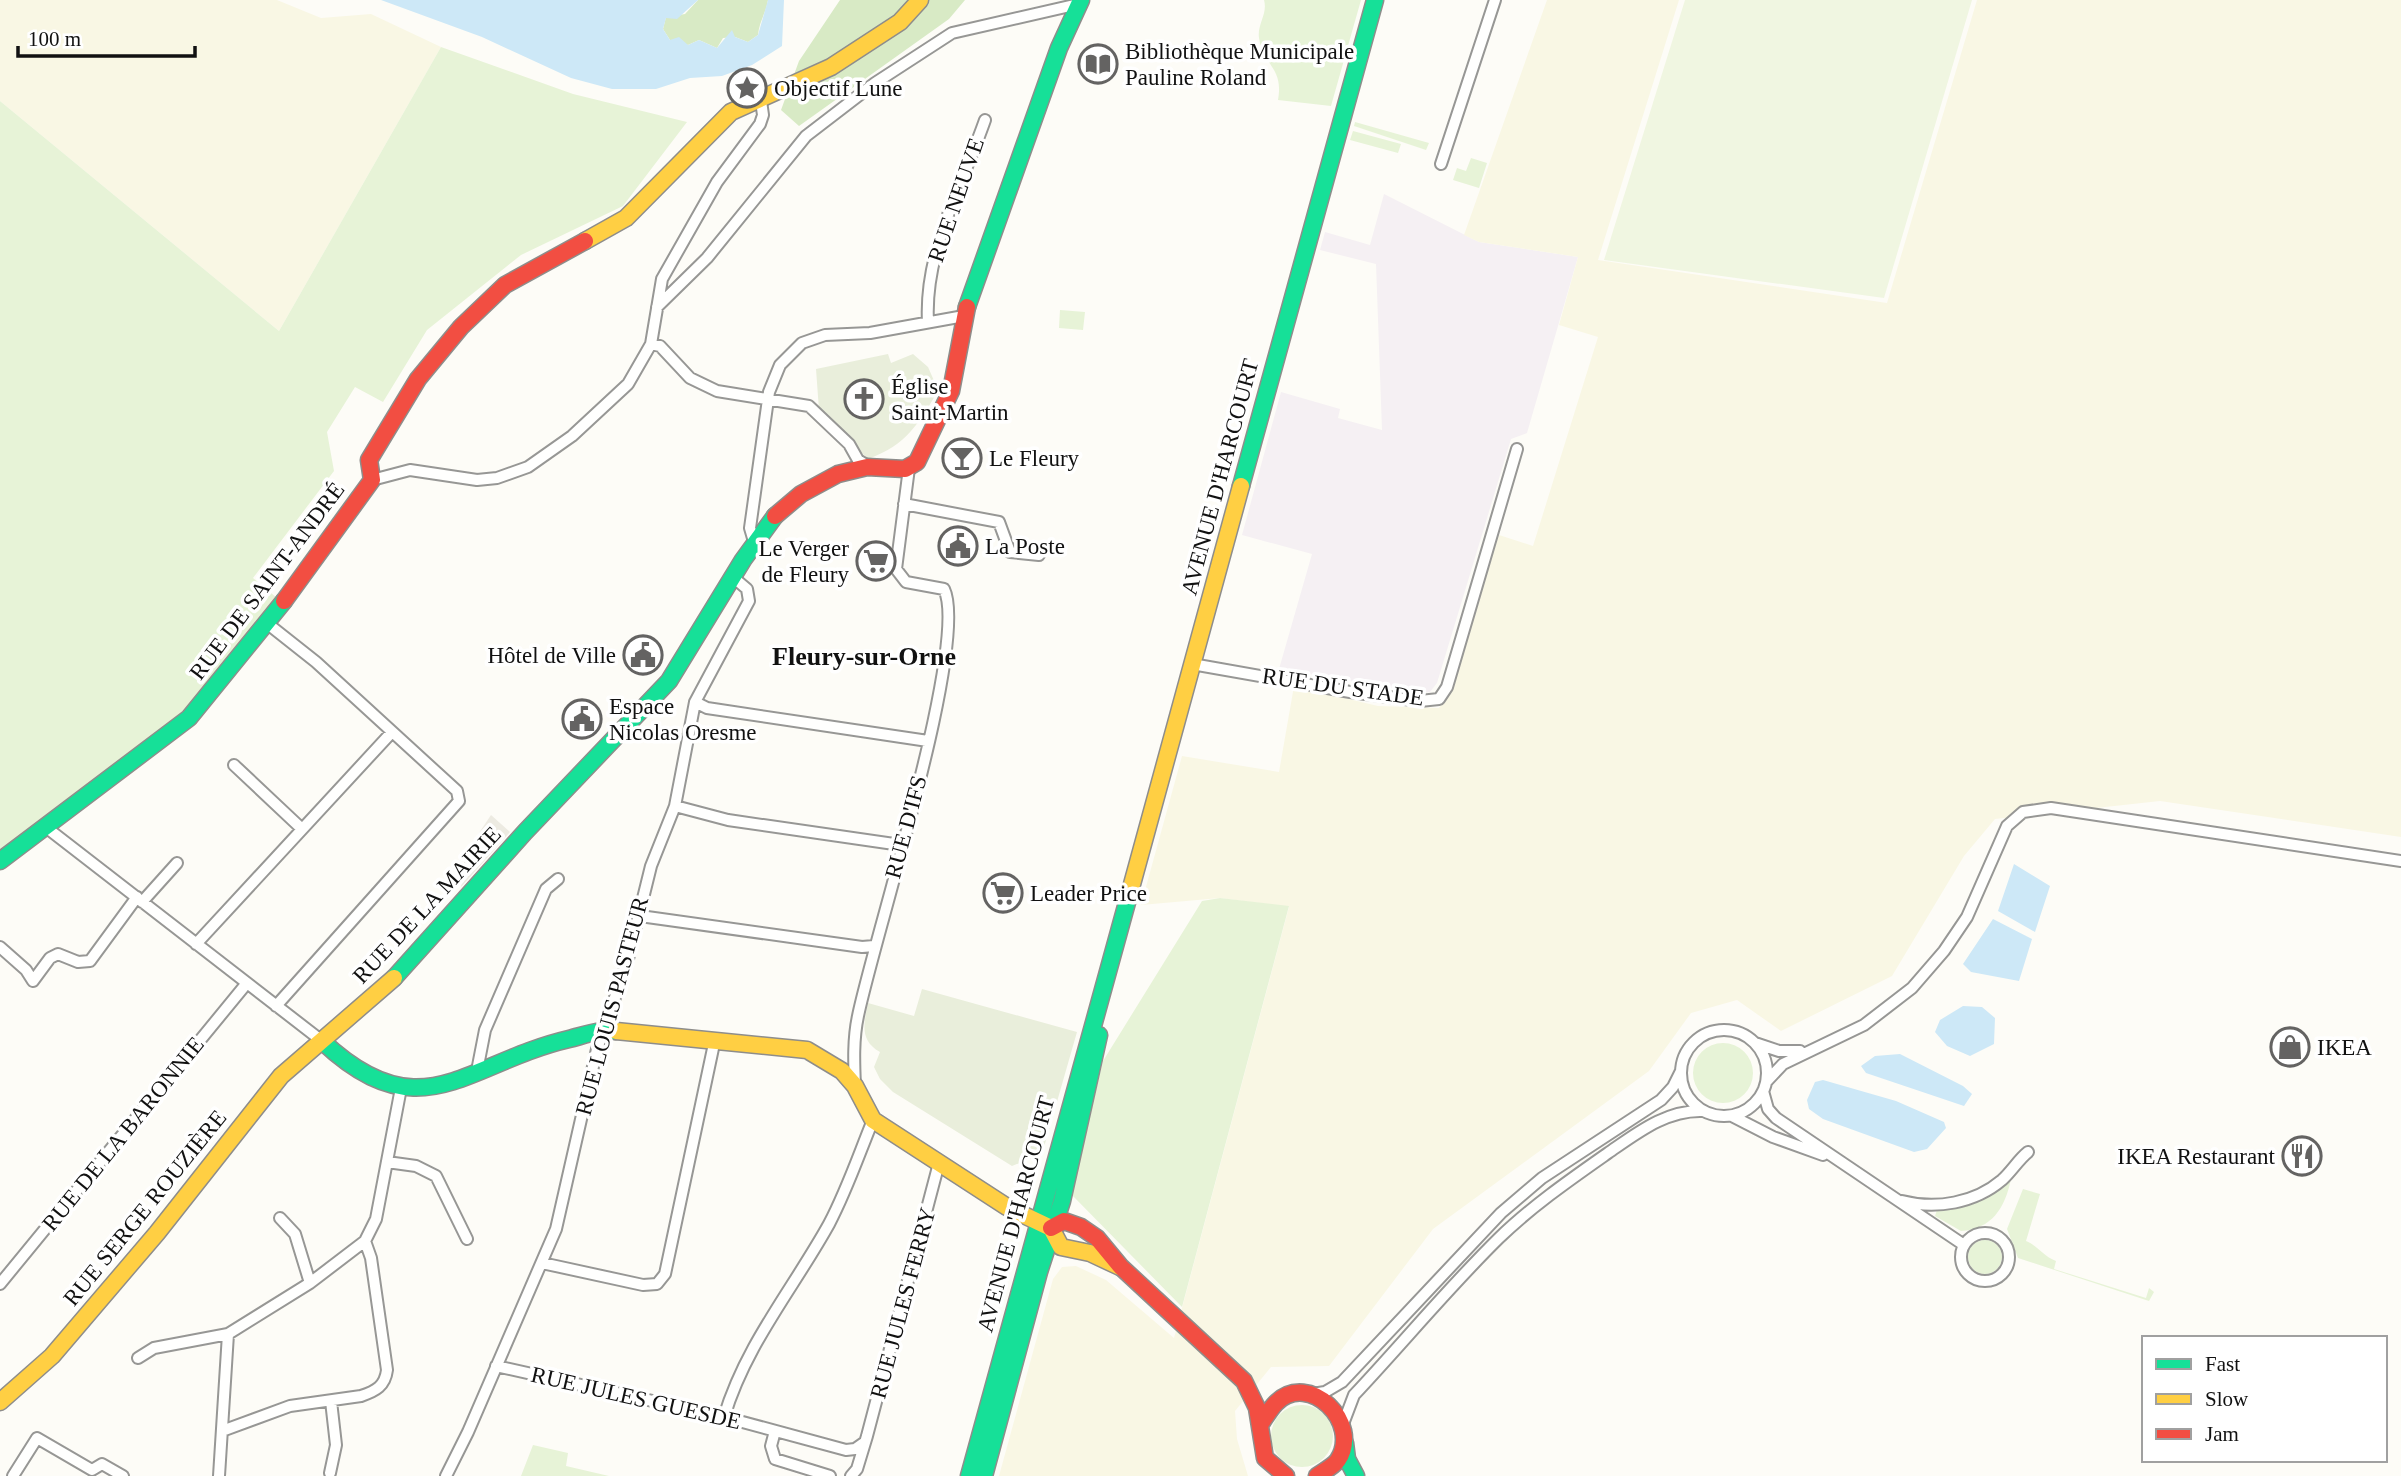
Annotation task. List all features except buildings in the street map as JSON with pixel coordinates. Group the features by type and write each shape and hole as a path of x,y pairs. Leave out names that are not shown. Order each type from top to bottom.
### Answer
{"street":[{"name":"RUE DE SAINT-ANDRÉ","path":"0,861 189,718 268,624 372,480 369,460 418,379 483,304 505,285 626,218 731,112 761,101 831,67 900,22 920,0"},
{"name":"AVENUE D'HARCOURT","path":"969,1476 1045,1226 1065,1188 1111,978 1110,966 1375,0"},
{"path":"1441,164 1495,0"},
{"path":"657,307 707,258 806,136 875,83 952,33 1080,2"},
{"path":"651,344 660,346 690,378 717,390 809,406 849,444 858,460 868,466 900,471 918,462 934,421 951,390 964,316 976,275 1051,69 1080,2"},
{"path":"372,480 410,470 487,480 528,467 572,436 628,384 651,344 662,279 717,182 760,124 763,115 761,101"},
{"name":"RUE NEUVE","path":"928,323 927,303 934,252 985,120"},
{"path":"754,545 750,528 768,399 780,365 802,342 825,335 870,333 964,316"},
{"name":"RUE DU STADE","path":"1192,664 1350,692 1420,701 1439,699 1447,687 1517,449"},
{"path":"734,578 754,545 792,500 827,480 868,466"},
{"name":"RUE D'IFS","path":"855,1086 857,1019 936,711 946,645 949,600 943,589 906,582 896,569 909,468"},
{"path":"904,504 999,522 1004,530 1004,543 1010,552 1040,555"},
{"name":"RUE LOUIS PASTEUR","path":"446,1476 468,1432 556,1229 597,1049 606,1030 640,916 651,866 675,806 695,702 749,599 747,589 734,578"},
{"name":"RUE DE LA MAIRIE","path":"322,1041 377,996 422,950 559,795 679,668 734,578"},
{"path":"268,624 316,662 457,792 458,806 276,1006"},
{"path":"695,702 707,708 928,741"},
{"path":"196,944 392,732"},
{"path":"234,765 302,829"},
{"path":"675,806 728,820 901,845"},
{"path":"1730,1116 1753,1104 1783,1064 1881,1014 1922,978 1953,941 1974,906 2002,835 2019,814 2051,808 2401,861"},
{"path":"47,828 340,1057 401,1088 432,1089 551,1043 606,1030 715,1039 812,1051 839,1068 855,1086 859,1098 873,1119 1007,1207 1045,1226 1061,1247 1090,1254 1121,1267"},
{"path":"0,947 26,970 33,981 50,958 58,954 78,962 90,961 139,900 177,863"},
{"path":"477,1071 485,1030 546,889 558,879"},
{"path":"640,916 862,947 874,946"},
{"name":"RUE DE LA BARONNIE","path":"0,1284 247,983"},
{"path":"1244,1381 1270,1394 1284,1397 1325,1392 1342,1382 1501,1213 1542,1178 1671,1091 1692,1045 1709,1033 1732,1031 1754,1043 1785,1052 1810,1049"},
{"path":"541,1263 643,1285 657,1284 665,1274 715,1039"},
{"name":"RUE SERGE ROUZIÈRE","path":"0,1402 52,1356 158,1233 281,1076 322,1041"},
{"path":"1754,1043 1764,1057 1768,1110 1776,1118 1964,1245"},
{"path":"1681,1071 1685,1091 1704,1111"},
{"path":"138,1359 154,1348 228,1334 310,1283 365,1241 376,1219 401,1088"},
{"path":"1325,1475 1339,1458 1354,1395 1492,1246 1576,1175 1658,1121 1681,1111 1704,1111 1730,1116 1773,1137 1835,1159"},
{"path":"724,1417 757,1336 838,1205 873,1119"},
{"path":"1892,1197 1926,1205 1966,1199 1999,1182 2028,1152"},
{"path":"387,1162 416,1166 436,1176 467,1239"},
{"name":"RUE JULES FERRY","path":"864,1442 939,1163"},
{"path":"280,1218 295,1234 310,1283"},
{"path":"1045,1226 1064,1221 1074,1223 1107,1248 1121,1267 1244,1381 1256,1399 1260,1425 1259,1444 1271,1471 1286,1476"},
{"name":"AVENUE D'HARCOURT","path":"984,1476 1018,1356 1045,1226"},
{"path":"1978,1234 1992,1234 2000,1238 2009,1254 2005,1271 1989,1281 1974,1279 1962,1264 1964,1245 1978,1234"},
{"path":"222,1432 290,1406 373,1392 386,1377 372,1258 365,1241"},
{"path":"219,1476 228,1334"},
{"name":"RUE JULES GUESDE","path":"496,1366 724,1417 846,1450 855,1449 864,1442"},
{"path":"1311,1394 1331,1404 1344,1432 1346,1459 1356,1476"},
{"path":"1260,1425 1273,1404 1284,1397"},
{"path":"330,1472 336,1445 331,1401"},
{"path":"775,1431 771,1446 775,1459 830,1476"},
{"path":"13,1476 37,1437 92,1473 102,1464 123,1476"},
{"path":"851,1476 857,1469 864,1442"}],"shaded area":[{"path":"0,0 277,0 321,18 371,14 441,47 279,331 0,101"},
{"path":"1547,0 1679,0 1598,260 1887,303 1977,0 2401,0 2401,837 2160,801 1995,819 1964,856 1892,976 1781,1031 1737,1000 1691,1013 1649,1071 1433,1229 1329,1366 1271,1367 1235,1411 1237,1439 1248,1476 999,1476 1053,1279 1062,1267 1076,1266 1106,1280 1174,1338 1289,907 1220,898 1141,905 1182,756 1279,772 1294,686 1378,706 1439,708 1448,691 1499,535 1533,546 1598,337 1559,325 1578,257 1479,242 1464,235"},
{"path":"1384,194 1479,242 1578,257 1527,433 1511,439 1437,683 1430,692 1421,693 1279,669 1312,554 1242,535 1281,392 1340,409 1338,418 1382,430 1376,264 1320,250 1325,232 1370,245"},
{"path":"491,815 510,832 461,887 465,854"}],"green space":[{"path":"698,0 768,0 758,35 748,42 735,37 723,38 717,48 699,40 688,45 670,40 663,29 666,17 685,14"},
{"path":"840,0 965,0 949,19 799,126 781,110 799,61"},
{"path":"1264,0 1361,0 1331,106 1278,100 1276,73 1264,55 1259,38 1265,10"},
{"path":"1685,0 1972,0 1884,298 1604,260"},
{"path":"441,47 573,94 687,122 623,206 521,255 427,330 383,402 355,387 327,432 334,471 253,578 283,603 189,718 0,861 0,101 279,331"},
{"path":"1355,122 1429,143 1426,150 1354,126"},
{"path":"1353,131 1401,144 1398,153 1350,140"},
{"path":"1471,158 1487,163 1479,188 1453,180 1457,168 1466,171"},
{"path":"1060,310 1085,312 1083,330 1059,328"},
{"path":"888,354 891,363 913,354 928,367 935,383 939,383 939,389 911,432 893,447 868,459 819,410 816,369"},
{"path":"1220,898 1289,906 1182,1307 1071,1194 1103,1061 1202,901"},
{"path":"922,989 1077,1032 1042,1154 1012,1166 893,1092 880,1079 874,1067 880,1052 869,1042 865,1030 868,1003 914,1016"},
{"path":"1717,1043 1729,1043 1745,1051 1751,1061 1751,1085 1745,1095 1729,1103 1717,1103 1701,1095 1693,1079 1693,1067 1701,1051"},
{"path":"2011,1179 2001,1208 1981,1226 1961,1231 1935,1216 1937,1210 1962,1206"},
{"path":"2023,1189 2040,1194 2026,1241 2056,1261 2054,1269 2146,1298 2149,1288 2154,1292 2149,1301 2018,1258 2007,1229"},
{"path":"1985,1240 1997,1245 2002,1257 1997,1269 1985,1274 1973,1269 1968,1257 1973,1245"},
{"path":"1302,1405 1324,1414 1333,1436 1324,1458 1302,1467 1280,1458 1271,1436 1280,1414"},
{"path":"533,1445 568,1453 566,1466 609,1476 521,1476"}],"water":[{"path":"381,0 698,0 677,19 666,18 663,29 670,40 679,37 688,45 699,40 717,48 732,30 735,37 748,42 758,35 768,0 784,0 782,46 752,65 722,76 690,78 656,89 612,89 571,78 482,37"},
{"path":"2014,864 2050,886 2035,932 1998,911"},
{"path":"1993,919 2032,939 2019,981 1971,972 1963,964"},
{"path":"1963,1006 1982,1007 1995,1018 1994,1044 1970,1056 1947,1046 1935,1032 1940,1020"},
{"path":"1900,1054 1963,1086 1972,1094 1964,1106 1866,1073 1861,1066 1875,1056"},
{"path":"1823,1080 1896,1101 1944,1122 1946,1128 1927,1149 1914,1152 1823,1119 1809,1109 1807,1100 1815,1082"}],"traffic: fast":[{"path":"967,307 1059,48 1081,0"},
{"path":"1241,486 1375,0"},
{"path":"394,978 525,832 669,681 743,560 775,516"},
{"path":"0,861 189,718 284,601"},
{"path":"969,1476 1131,888"},
{"path":"322,1041 357,1069 388,1083 417,1088 444,1084 472,1075 533,1050 569,1039 616,1031"},
{"path":"984,1476 1039,1272 1062,1201 1099,1035"},
{"path":"1345,1443 1347,1459 1356,1476"}],"traffic: slow":[{"path":"585,241 626,218 731,112 831,67 900,22 920,0"},
{"path":"1131,888 1241,486"},
{"path":"0,1402 52,1356 157,1233 281,1076 394,978"},
{"path":"616,1031 807,1050 842,1071 855,1086 873,1120 1007,1207 1051,1228"},
{"path":"1051,1228 1061,1247 1090,1253 1120,1267"}],"traffic: jam":[{"path":"284,601 372,480 369,460 418,379 461,327 505,285 585,241"},
{"path":"775,516 801,494 838,474 867,467 905,469 917,462 951,391 967,307"},
{"path":"1051,1228 1064,1221 1081,1227 1097,1238 1121,1267 1244,1381 1257,1408 1265,1458 1286,1476"},
{"path":"1260,1425 1276,1403 1289,1394 1303,1393 1328,1405 1338,1417 1344,1446 1338,1460 1317,1476"}],"place":[{"name":"Bibliothèque Municipale Pauline Roland","path":"1098,64"},
{"name":"Objectif Lune","path":"747,88"},
{"name":"Église Saint-Martin","path":"864,399"},
{"name":"Le Fleury","path":"962,458"},
{"name":"La Poste","path":"958,546"},
{"name":"Le Verger de Fleury","path":"876,561"},
{"name":"Hôtel de Ville","path":"643,655"},
{"name":"Espace Nicolas Oresme","path":"582,719"},
{"name":"Leader Price","path":"1003,893"},
{"name":"IKEA","path":"2290,1047"},
{"name":"IKEA Restaurant","path":"2302,1156"}],"district":[{"name":"Fleury-sur-Orne","path":"864,656"}]}
